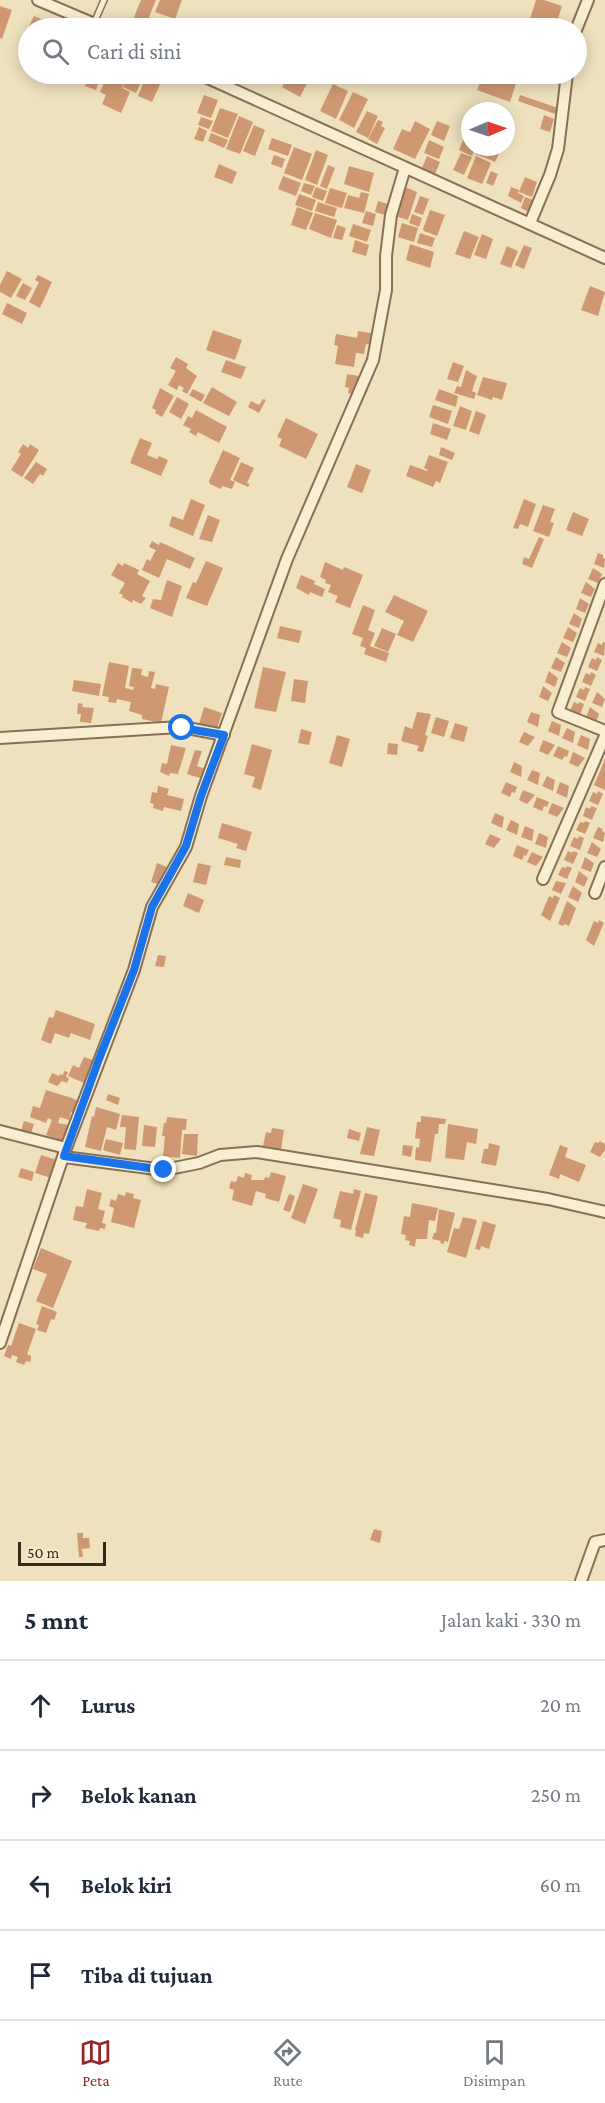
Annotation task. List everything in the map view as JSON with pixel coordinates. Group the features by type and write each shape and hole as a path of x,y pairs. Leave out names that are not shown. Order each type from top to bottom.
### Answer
{"street":[{"path":"38,0 80,18"},
{"path":"581,18 588,0"},
{"path":"221,84 605,258"},
{"path":"530,223 558,149 566,84"},
{"path":"0,1343 65,1152 134,970 152,907 186,846 201,796 287,559 373,360 386,290 386,256 391,215 405,168"},
{"path":"543,879 605,734 558,712 605,584"},
{"path":"0,738 163,728 182,728 224,735"},
{"path":"595,893 605,867"},
{"path":"0,1131 65,1152 164,1170 220,1155 257,1152 548,1199 605,1212"},
{"path":"581,1581 595,1542 605,1540"}],"lane":[{"path":"101,18 104,0"}],"building":[{"path":"141,0 156,0 149,18 134,18"},
{"path":"160,0 182,0 175,18 155,12"},
{"path":"536,0 562,6 558,18 530,18"},
{"path":"0,6 12,10 2,39 0,38"},
{"path":"86,84 98,84 96,90 85,86"},
{"path":"104,84 124,84 122,88 130,92 121,113 102,104 106,95 100,92"},
{"path":"124,84 140,84 136,93 123,87"},
{"path":"143,84 160,84 152,102 138,96"},
{"path":"284,84 307,84 300,97 282,87"},
{"path":"333,84 348,91 336,119 320,111"},
{"path":"479,84 516,84 510,102 477,90"},
{"path":"353,92 368,99 354,128 339,120"},
{"path":"204,95 218,100 211,118 197,113"},
{"path":"520,95 558,108 555,114 518,101"},
{"path":"220,108 238,114 228,138 211,131"},
{"path":"367,111 378,116 368,138 356,132"},
{"path":"544,115 554,119 550,132 540,129"},
{"path":"239,116 253,122 240,154 226,149"},
{"path":"201,117 213,121 209,129 198,125"},
{"path":"378,120 383,122 381,126 385,128 377,144 368,139"},
{"path":"415,121 430,129 415,159 393,149 402,129 410,132"},
{"path":"437,121 450,126 444,141 431,135"},
{"path":"254,125 265,130 255,156 243,151"},
{"path":"199,127 207,131 203,142 194,139"},
{"path":"211,133 228,140 224,148 208,141"},
{"path":"272,138 292,145 288,156 268,149"},
{"path":"429,140 444,147 439,159 424,153"},
{"path":"294,147 312,154 302,180 284,173"},
{"path":"316,150 328,155 317,185 305,180"},
{"path":"461,153 461,156 472,157 464,175 453,170"},
{"path":"274,155 285,159 282,168 271,164"},
{"path":"427,156 440,162 435,174 422,168"},
{"path":"476,156 491,163 482,184 467,178"},
{"path":"481,156 498,156 495,162"},
{"path":"219,164 237,172 232,184 214,177"},
{"path":"328,165 335,168 327,189 320,186"},
{"path":"349,166 374,173 369,192 344,184"},
{"path":"491,171 498,174 493,186 486,183"},
{"path":"283,176 301,183 296,196 278,189"},
{"path":"525,177 537,182 532,197 519,192"},
{"path":"304,183 315,186 311,195 301,191"},
{"path":"316,187 327,191 323,201 312,197"},
{"path":"405,187 417,192 408,220 395,216"},
{"path":"511,187 519,190 518,193 524,196 521,203 508,196"},
{"path":"330,188 347,193 342,208 325,203"},
{"path":"361,192 369,194 364,213 344,208 348,195 359,198"},
{"path":"299,194 316,200 312,211 295,205"},
{"path":"420,196 429,199 423,215 414,212"},
{"path":"525,197 533,200 528,212 521,208"},
{"path":"378,201 388,204 385,215 375,212"},
{"path":"318,202 337,208 334,217 315,211"},
{"path":"297,207 313,213 306,230 291,225"},
{"path":"430,210 445,215 437,236 423,229"},
{"path":"366,211 376,214 373,226 362,223"},
{"path":"315,213 337,220 331,238 309,229"},
{"path":"412,214 422,218 419,227 409,223"},
{"path":"402,223 418,228 414,242 398,237"},
{"path":"353,224 371,230 367,242 349,236"},
{"path":"337,225 346,228 342,240 333,238"},
{"path":"464,231 479,237 470,259 455,254"},
{"path":"420,233 435,238 432,247 417,243"},
{"path":"482,234 493,239 486,259 474,255"},
{"path":"355,240 369,245 366,256 352,252"},
{"path":"410,244 434,252 430,268 406,260"},
{"path":"524,245 532,248 524,269 515,265"},
{"path":"507,246 518,251 511,268 500,264"},
{"path":"7,271 22,279 11,298 0,292 0,285"},
{"path":"38,275 52,282 40,308 29,302 39,282 35,280"},
{"path":"23,283 32,288 25,300 16,296"},
{"path":"590,286 605,292 598,316 581,310"},
{"path":"7,303 27,313 22,324 2,314"},
{"path":"213,330 242,340 235,360 206,350"},
{"path":"358,331 376,334 374,345 366,344 364,354 356,353 354,367 335,364 338,346 334,345 336,334 357,338"},
{"path":"176,357 188,364 186,368 197,376 187,394 179,385 177,390 168,385 176,371 170,368"},
{"path":"226,360 246,367 241,379 221,372"},
{"path":"453,362 464,366 458,382 447,379"},
{"path":"466,370 477,376 472,391 476,393 474,399 454,393 457,386 461,387"},
{"path":"347,374 359,376 356,395 348,393 349,388 345,387"},
{"path":"483,377 507,383 502,400 493,397 492,400 477,395"},
{"path":"212,387 237,402 229,416 203,403"},
{"path":"160,388 174,396 162,417 152,408"},
{"path":"193,389 205,395 201,402 189,395"},
{"path":"439,389 458,396 456,407 435,400"},
{"path":"177,397 189,404 181,419 169,412"},
{"path":"263,399 266,400 259,413 248,407 251,401 259,405"},
{"path":"433,405 452,411 448,424 429,417"},
{"path":"460,406 472,411 466,430 453,426"},
{"path":"196,410 227,427 219,443 198,432 196,436 189,432 191,429 183,425 188,416 192,418"},
{"path":"476,411 486,415 479,435 469,431"},
{"path":"286,418 318,434 306,459 279,446 282,439 277,437"},
{"path":"433,423 451,429 447,440 430,434"},
{"path":"140,438 152,443 147,455 157,459 159,456 168,460 161,476 130,463"},
{"path":"23,444 28,448 30,444 39,450 22,477 11,470 21,454 18,452"},
{"path":"441,447 455,453 452,460 439,455"},
{"path":"223,450 240,458 230,480 235,482 232,489 222,486 221,489 210,484 209,481"},
{"path":"429,455 448,462 440,483 436,481 433,487 406,476 410,465 427,471 424,468"},
{"path":"36,462 47,469 43,476 40,474 33,484 24,478"},
{"path":"241,462 254,468 247,483 250,484 248,487 233,480"},
{"path":"356,464 371,470 362,493 347,487"},
{"path":"191,499 205,505 193,536 169,526 172,516 183,520"},
{"path":"524,499 536,504 528,527 520,524 518,529 513,528"},
{"path":"543,505 555,509 550,522 554,523 549,537 533,531"},
{"path":"573,512 589,519 582,536 566,530"},
{"path":"208,515 220,520 212,542 199,539"},
{"path":"539,537 544,539 532,568 522,564 524,557 529,559"},
{"path":"152,541 159,545 160,542 195,558 190,569 167,559 159,578 142,570 147,559 150,561 156,550 149,547"},
{"path":"598,553 605,559 604,568 594,564"},
{"path":"206,561 223,568 207,606 186,598"},
{"path":"325,562 363,575 350,608 335,602 338,596 328,592 331,585 325,583 326,580 320,577"},
{"path":"118,563 123,566 124,563 139,570 137,574 150,581 142,596 146,598 141,604 133,600 132,603 119,593 125,583 111,575"},
{"path":"593,568 602,574 598,583 588,579"},
{"path":"301,575 315,581 314,584 325,589 322,597 310,592 309,595 296,588"},
{"path":"167,580 182,586 172,617 150,608 153,599 161,600"},
{"path":"586,582 595,589 591,597 581,593"},
{"path":"394,595 428,611 413,642 397,635 404,621 385,612"},
{"path":"580,598 589,604 585,613 576,609"},
{"path":"363,605 375,610 368,630 375,633 370,646 389,653 386,662 364,654 366,648 360,646 363,638 352,634"},
{"path":"574,613 582,619 579,628 569,624"},
{"path":"280,626 302,631 299,643 277,638"},
{"path":"568,627 577,633 573,642 563,638"},
{"path":"382,628 396,634 388,652 374,646"},
{"path":"562,642 571,648 567,657 557,653"},
{"path":"603,642 605,643 604,656 594,652 598,643 602,645"},
{"path":"556,657 565,663 561,672 551,668"},
{"path":"597,657 602,660 597,671 588,667 592,658 596,660"},
{"path":"109,662 129,666 125,688 133,690 134,687 129,686 132,668 142,669 141,675 148,677 149,671 155,672 151,688 155,689 156,684 169,687 161,723 142,719 142,715 129,711 131,702 117,699 116,703 108,702 109,697 102,696"},
{"path":"263,667 286,672 276,712 254,708"},
{"path":"549,671 558,678 555,687 545,682"},
{"path":"591,672 596,675 591,686 582,682 586,673 590,675"},
{"path":"294,679 308,681 305,703 291,701"},
{"path":"74,680 101,684 99,696 72,691"},
{"path":"543,686 552,693 548,701 539,697"},
{"path":"585,687 590,689 585,701 576,697 580,688 584,690"},
{"path":"597,692 605,699 602,707 592,703"},
{"path":"574,702 584,704 580,715 570,711"},
{"path":"78,703 83,704 82,707 94,708 91,723 80,722 81,714 77,714"},
{"path":"204,707 222,713 217,729 199,724"},
{"path":"590,707 599,714 596,722 586,718"},
{"path":"417,712 431,714 423,752 417,751 419,746 401,741 405,726 412,729"},
{"path":"531,712 540,715 538,727 527,722"},
{"path":"436,717 449,721 444,737 431,733"},
{"path":"552,721 561,725 559,736 548,731"},
{"path":"455,723 468,727 464,742 450,738"},
{"path":"567,728 575,732 573,743 562,738"},
{"path":"301,729 312,732 309,745 298,743"},
{"path":"524,732 535,737 528,746 519,742"},
{"path":"337,735 350,739 342,767 329,763"},
{"path":"581,735 590,739 588,750 577,745"},
{"path":"543,740 555,745 548,755 539,751"},
{"path":"388,743 398,744 397,755 387,754"},
{"path":"252,744 272,750 261,790 252,787 255,777 244,774"},
{"path":"171,745 186,748 178,774 170,773 169,776 160,772 162,763 167,764"},
{"path":"558,746 569,751 567,757 565,756 562,760 553,756"},
{"path":"195,750 202,751 197,766 206,769 203,779 187,774"},
{"path":"573,752 585,758 578,767 569,763"},
{"path":"605,759 605,790 594,785"},
{"path":"514,762 522,766 521,777 510,772"},
{"path":"532,770 540,773 538,785 527,780"},
{"path":"547,776 555,780 553,791 542,786"},
{"path":"506,782 517,787 515,793 512,792 510,797 501,793"},
{"path":"560,782 569,786 567,798 556,793"},
{"path":"158,786 169,789 167,795 184,799 181,811 164,807 163,811 153,808 154,804 150,803 152,792 157,793"},
{"path":"523,790 535,795 527,804 519,800"},
{"path":"598,791 603,794 598,805 589,801 593,792 597,794"},
{"path":"537,797 549,802 542,811 533,807"},
{"path":"552,803 564,808 557,817 548,813"},
{"path":"591,806 597,808 592,820 583,816 586,807 590,809"},
{"path":"495,813 504,817 502,828 491,823"},
{"path":"511,820 519,824 517,835 506,830"},
{"path":"580,822 590,823 585,834 576,830"},
{"path":"222,823 252,832 246,851 236,848 238,844 218,838"},
{"path":"525,826 534,830 532,841 521,837"},
{"path":"598,827 605,833 603,842 593,838"},
{"path":"539,833 548,837 546,848 535,844"},
{"path":"490,834 501,839 494,848 485,844"},
{"path":"579,836 584,838 580,850 570,846 574,837 578,839"},
{"path":"592,842 601,849 597,857 587,853"},
{"path":"517,845 529,850 522,860 513,856"},
{"path":"568,851 578,853 573,864 564,860"},
{"path":"532,852 543,857 536,866 527,862"},
{"path":"226,857 241,860 240,868 224,865"},
{"path":"585,857 594,863 591,872 581,868"},
{"path":"157,863 167,867 165,873 168,874 161,885 151,882"},
{"path":"198,863 211,866 206,885 193,882"},
{"path":"562,867 572,868 567,879 558,875"},
{"path":"579,871 588,878 584,887 575,882"},
{"path":"556,881 566,883 561,894 552,890"},
{"path":"573,886 582,893 578,902 568,897"},
{"path":"188,893 204,900 199,913 183,906"},
{"path":"554,895 560,898 550,921 541,915 549,896 553,898"},
{"path":"567,901 576,908 569,926 564,924 563,926 558,924"},
{"path":"599,920 604,923 594,946 586,940 594,921 598,923"},
{"path":"158,955 166,956 164,967 155,966"},
{"path":"56,1010 95,1024 90,1040 71,1033 69,1038 55,1033 51,1044 41,1040 49,1017 53,1018"},
{"path":"84,1057 93,1060 84,1083 68,1076 73,1065 79,1068"},
{"path":"64,1071 68,1072 67,1083 62,1081 57,1086 48,1082 52,1073 59,1076 63,1075"},
{"path":"46,1090 82,1103 76,1114 71,1112 69,1120 60,1117 58,1123 69,1125 63,1141 46,1135 52,1120 48,1118 46,1123 30,1117 33,1106 40,1108"},
{"path":"108,1094 120,1098 118,1105 106,1100"},
{"path":"96,1107 120,1114 116,1130 107,1127 101,1151 85,1147"},
{"path":"122,1115 139,1117 136,1150 124,1149 126,1127 120,1127"},
{"path":"421,1116 446,1119 445,1124 439,1124 438,1134 435,1134 431,1162 415,1160 416,1147 419,1148 420,1139 415,1138 417,1122 421,1122"},
{"path":"167,1117 187,1119 186,1130 182,1130 180,1158 163,1156 165,1136 162,1136"},
{"path":"24,1121 34,1124 31,1134 21,1131"},
{"path":"448,1124 478,1129 476,1144 467,1142 464,1160 445,1158"},
{"path":"144,1125 157,1127 155,1147 142,1146"},
{"path":"367,1127 380,1130 374,1156 360,1154"},
{"path":"272,1128 284,1130 281,1150 263,1146 266,1132 271,1133"},
{"path":"349,1129 361,1133 359,1141 347,1138"},
{"path":"184,1134 198,1134 197,1156 182,1154"},
{"path":"106,1139 123,1143 120,1155 103,1150"},
{"path":"600,1141 605,1144 605,1150 600,1157 590,1152 595,1142"},
{"path":"489,1143 500,1146 496,1166 481,1163 484,1149 488,1149"},
{"path":"403,1145 413,1146 411,1157 402,1155"},
{"path":"560,1145 568,1148 565,1157 586,1165 579,1182 560,1174 559,1179 549,1175"},
{"path":"41,1155 60,1161 55,1179 35,1173"},
{"path":"21,1168 34,1172 32,1181 18,1177"},
{"path":"271,1172 286,1176 279,1202 265,1198 266,1194 256,1191 252,1206 232,1200 234,1190 229,1188 231,1181 236,1182 238,1176 244,1178 245,1173 252,1175 251,1180 264,1180 265,1177 269,1178"},
{"path":"303,1184 318,1189 305,1224 291,1218"},
{"path":"87,1189 102,1193 98,1209 105,1211 102,1223 106,1224 105,1229 100,1228 99,1231 85,1228 87,1223 73,1220 76,1206 83,1207"},
{"path":"354,1189 361,1191 351,1230 340,1227 341,1220 333,1218 340,1191 353,1194"},
{"path":"126,1192 134,1194 133,1198 141,1200 134,1228 111,1222 114,1208 109,1206 111,1199 116,1201 118,1194 125,1196"},
{"path":"365,1193 378,1196 369,1234 364,1233 363,1238 355,1236 355,1230"},
{"path":"289,1194 295,1196 290,1212 283,1210"},
{"path":"412,1203 438,1208 435,1221 429,1220 427,1239 416,1239 415,1247 409,1245 410,1241 405,1240 406,1235 401,1234 404,1216 410,1217"},
{"path":"439,1209 455,1213 448,1242 444,1241 444,1244 432,1239 436,1233"},
{"path":"463,1217 477,1220 466,1258 447,1252 454,1228 459,1229"},
{"path":"483,1221 496,1225 489,1249 481,1246 480,1250 475,1249"},
{"path":"41,1248 72,1261 53,1308 36,1301 47,1274 33,1269"},
{"path":"42,1306 57,1312 54,1320 51,1319 46,1333 37,1330 39,1325 36,1324"},
{"path":"19,1323 36,1329 27,1354 31,1356 30,1362 26,1361 24,1365 16,1362 18,1357 12,1355 11,1359 4,1356 8,1345 11,1346"},
{"path":"374,1529 382,1531 380,1543 370,1540"},
{"path":"77,1533 83,1533 83,1538 89,1538 90,1548 82,1549 83,1557 79,1557"}],"route":[{"path":"164,1170 64,1156 134,970 152,907 178,863 192,832 201,796 224,735 182,728"}]}
